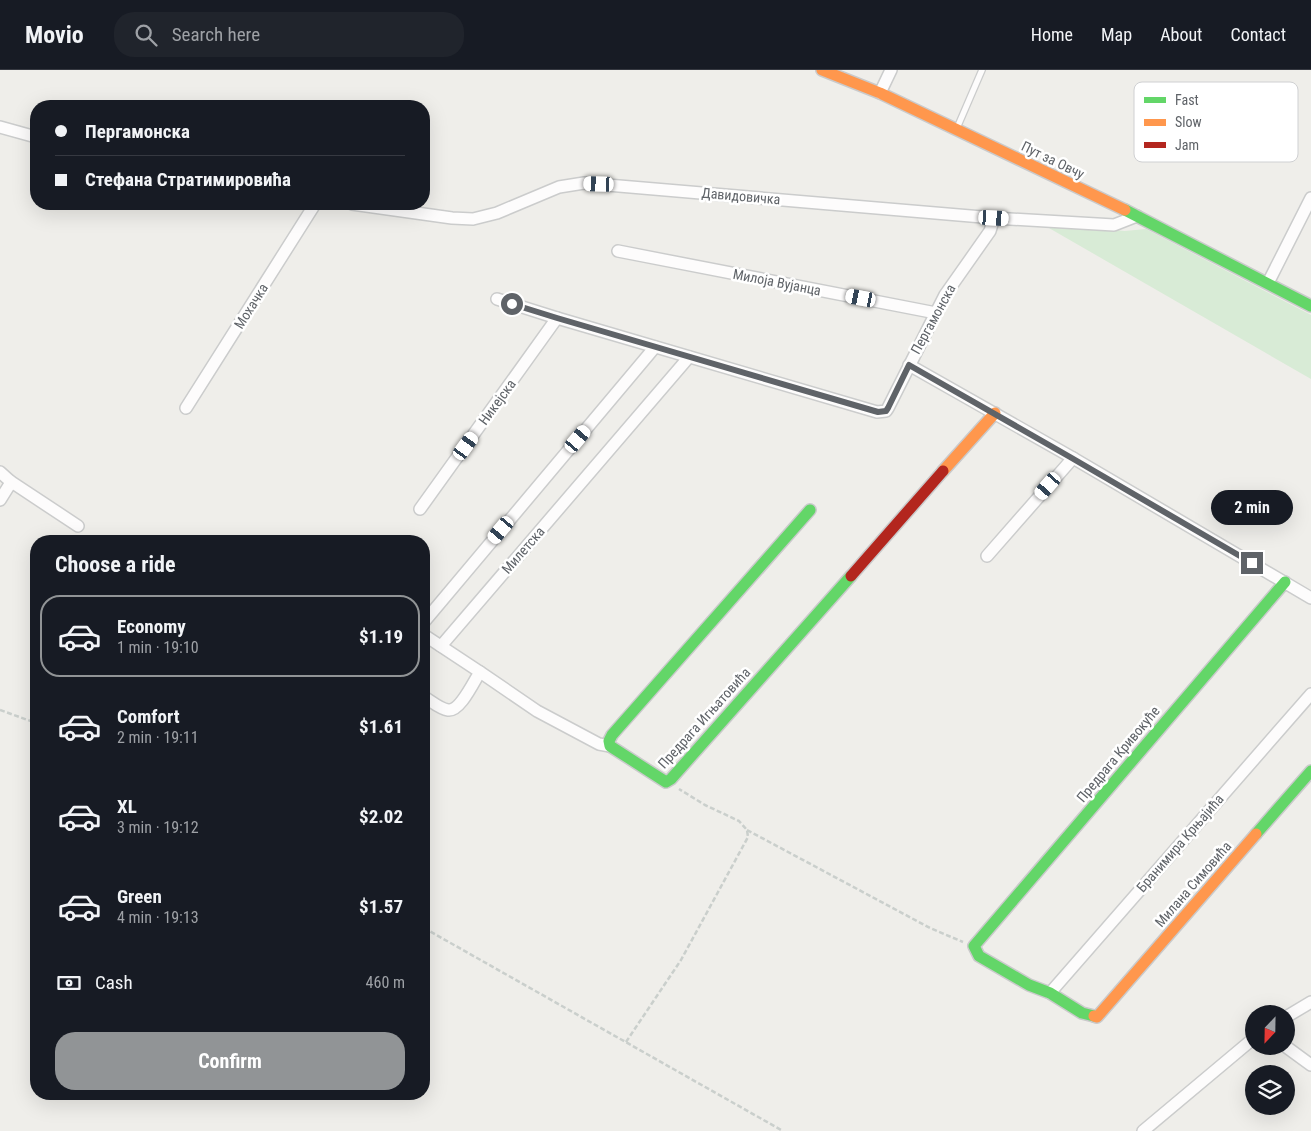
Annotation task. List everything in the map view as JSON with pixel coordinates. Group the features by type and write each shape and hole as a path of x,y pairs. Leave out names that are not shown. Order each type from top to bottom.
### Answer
{"street":[{"name":"Пут за Овчу","path":"822,70 880,93 1136,216 1311,306"},
{"path":"880,93 891,70"},
{"path":"0,128 30,136"},
{"name":"Давидовичка","path":"394,210 473,219 497,213 559,187 584,183 994,218 1114,225 1136,216"},
{"path":"1268,283 1311,198"},
{"name":"Мохачка","path":"186,408 312,210"},
{"name":"Пергамонска","path":"497,299 878,412 886,411 951,285 990,231 994,218"},
{"name":"Милоја Вујанца","path":"618,251 936,313"},
{"name":"Никејска","path":"420,509 557,318"},
{"path":"430,615 655,347"},
{"name":"Милетска","path":"441,646 689,357"},
{"path":"909,365 1073,458 1311,598"},
{"name":"Предрага Игњатовића","path":"610,746 666,782 671,779 995,413"},
{"path":"987,556 1073,458"},
{"path":"0,472 10,481 78,526"},
{"path":"0,500 10,481"},
{"path":"430,639 537,711 599,744 610,746 609,741 612,735 810,510"},
{"name":"Предрага Кривокуће","path":"974,946 1285,582"},
{"path":"430,701 446,710 452,711 462,703 480,672"},
{"name":"Бранимира Крњајића","path":"1050,993 1311,694"},
{"name":"Милана Симовића","path":"1050,993 1082,1013 1097,1017 1311,772"},
{"path":"974,946 978,956 1029,985 1050,993"},
{"path":"1295,1012 1311,1002"},
{"path":"1143,1131 1245,1046"},
{"path":"1295,1053 1311,1065"}],"lane":[{"path":"956,130 982,70"}],"path":[{"path":"0,710 30,721"},
{"path":"666,782 739,822 747,830 930,928 974,946"},
{"path":"626,1042 681,960 741,851 748,837 747,830"},
{"path":"430,931 783,1131"}],"green space":[{"path":"1042,224 1125,231 1146,229 1311,315 1311,379"}],"traffic: fast":[{"path":"1125,210 1311,306"},
{"path":"810,510 612,735 609,741 610,746 666,782 671,779 851,576"},
{"path":"1094,1016 1082,1013 1050,993 1029,985 979,956 974,946 1285,582"},
{"path":"1256,834 1311,771"}],"traffic: slow":[{"path":"822,70 880,93 1125,210"},
{"path":"943,471 995,413"},
{"path":"1094,1016 1097,1017 1256,834"}],"traffic: jam":[{"path":"851,576 943,471"}],"route":[{"path":"512,304 878,412 886,411 888,408 909,365 1252,563"}]}
